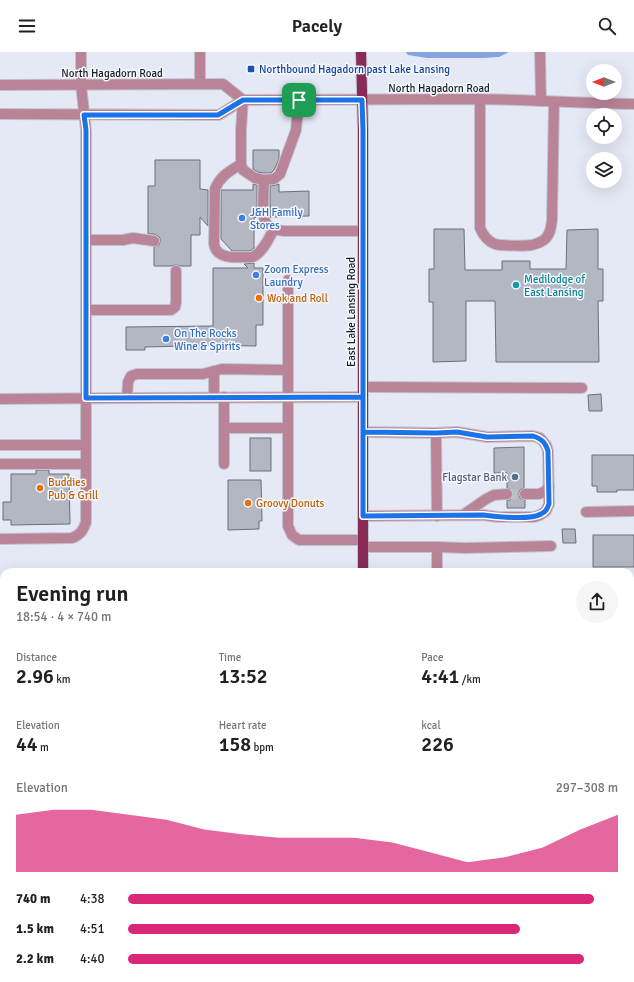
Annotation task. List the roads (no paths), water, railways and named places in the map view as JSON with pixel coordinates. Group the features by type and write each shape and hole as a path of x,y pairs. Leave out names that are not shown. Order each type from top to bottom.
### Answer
{"main road":[{"name":"East Lake Lansing Road","path":"361,52 363,130 363,568"}],"street":[{"path":"0,539 72,538 78,536 83,530 86,522 86,130 81,85 80,52"},
{"path":"200,52 200,84"},
{"path":"540,52 541,101"},
{"name":"North Hagadorn Road","path":"0,85 223,84 243,100 480,99 634,104"},
{"path":"480,99 480,228 488,240 494,244 500,245 532,245 538,243 549,234 552,220 554,102"},
{"path":"0,114 218,115 243,100"},
{"path":"243,100 241,164 244,170 255,178 264,180 274,179 280,174 296,130 299,100"},
{"path":"241,164 222,176 215,189 215,249 218,253 225,257 256,256 260,253 274,229"},
{"path":"264,180 264,217 266,224 274,229 283,231 363,231"},
{"path":"86,240 123,240 133,238 154,241"},
{"path":"86,310 171,310 175,307 176,302 176,271"},
{"path":"288,280 288,526 292,535 299,540 437,547 465,548 551,546"},
{"path":"128,398 128,382 131,376 137,374 203,374 222,369 288,370"},
{"path":"214,371 224,428 224,464"},
{"path":"0,399 288,397 363,392 582,388"},
{"path":"224,428 288,428"},
{"path":"363,432 457,432 487,437 533,436 540,438 546,445 548,451 549,487 549,504 546,511 534,517 498,518 483,515 363,516"},
{"path":"436,433 437,516"},
{"path":"0,445 86,445"},
{"path":"0,464 86,464"},
{"path":"525,494 539,494 544,492 549,487"},
{"path":"464,515 486,498 494,495 507,494"},
{"path":"586,512 634,511"},
{"path":"437,547 437,568"}],"water":[{"path":"406,52 509,52 499,57 427,58 408,55"}],"tunnel":[{"path":"507,494 525,494"}],"place":[{"name":"Northbound Hagadorn past Lake Lansing","path":"251,69"},
{"name":"J&H Family Stores","path":"242,218"},
{"name":"Zoom Express Laundry","path":"256,275"},
{"name":"Medilodge of East Lansing","path":"516,285"},
{"name":"Wok and Roll","path":"259,298"},
{"name":"On The Rocks Wine & Spirits","path":"166,339"},
{"name":"Flagstar Bank","path":"515,477"},
{"name":"Buddies Pub & Grill","path":"40,488"},
{"name":"Groovy Donuts","path":"248,503"}]}
